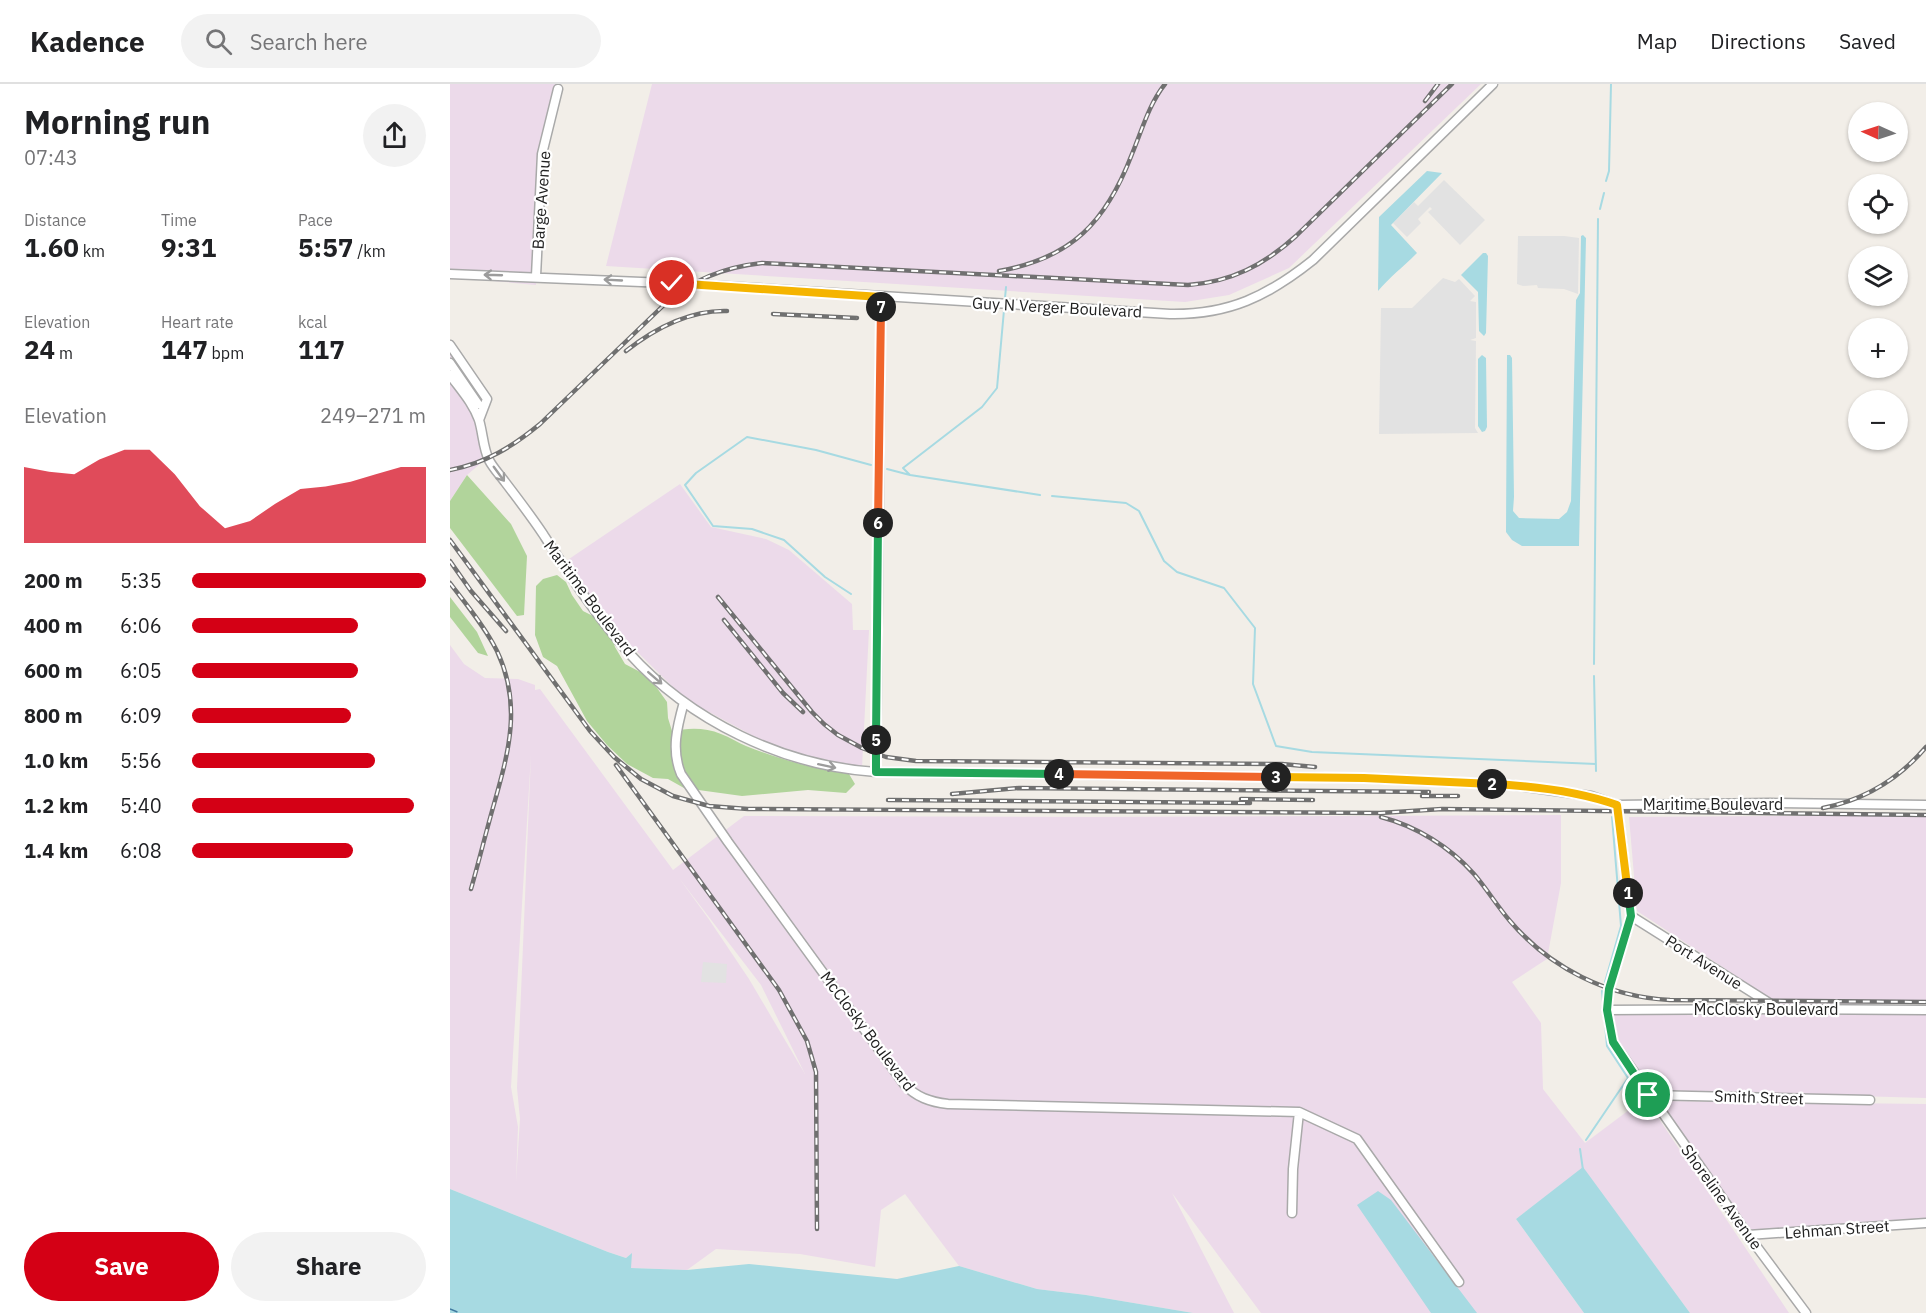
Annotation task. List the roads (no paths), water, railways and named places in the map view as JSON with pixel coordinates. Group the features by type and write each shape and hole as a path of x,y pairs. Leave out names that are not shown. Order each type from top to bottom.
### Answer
{"street":[{"name":"Guy N Verger Boulevard","path":"450,274 536,276 1170,314 1204,313 1242,305 1273,290 1313,260 1493,84"},
{"name":"Barge Avenue","path":"536,276 542,154 558,89"},
{"path":"876,772 881,297"},
{"name":"Maritime Boulevard","path":"450,345 487,399 479,420"},
{"name":"Maritime Boulevard","path":"450,354 481,397 479,420"},
{"name":"Maritime Boulevard","path":"450,363 477,402 479,420"},
{"name":"Maritime Boulevard","path":"450,375 473,405 489,459 592,606 628,652 684,702 730,730 770,749 828,767 876,772 1364,778 1511,785 1591,796 1617,805 1926,805"},
{"name":"Maritime Boulevard","path":"450,383 479,420"},
{"name":"McClosky Boulevard","path":"684,702 676,740 678,766 681,774 910,1091 927,1100 948,1104 1299,1112 1357,1139 1459,1282"},
{"name":"Shoreline Avenue","path":"1617,805 1631,916 1609,989 1607,1010 1613,1042 1648,1095 1806,1313"},
{"name":"Port Avenue","path":"1631,916 1777,1008"},
{"name":"McClosky Boulevard","path":"1607,1010 1777,1008 1926,1010"},
{"name":"Smith Street","path":"1648,1095 1870,1100"},
{"path":"1292,1213 1293,1169 1299,1112"},
{"name":"Lehman Street","path":"1748,1235 1926,1223"}],"water":[{"path":"1427,171 1442,173 1391,225 1417,253 1378,291 1379,217"},
{"path":"1581,236 1586,238 1579,546 1522,546 1512,540 1506,532 1507,355 1512,358 1513,511 1519,518 1559,519 1567,512 1571,501 1576,300 1580,293"},
{"path":"1483,253 1488,256 1486,333 1484,336 1479,331 1478,292 1461,275"},
{"path":"1482,355 1486,358 1487,427 1482,432 1478,426 1478,359"},
{"path":"1583,1167 1690,1313 1584,1313 1516,1219"},
{"path":"450,1189 608,1252 626,1258 632,1253 631,1268 687,1270 749,1264 897,1279 959,1266 1037,1289 1193,1313 450,1313"},
{"path":"1378,1191 1391,1200 1477,1313 1431,1313 1357,1205"}],"waterway":[{"path":"1606,181 1609,171 1611,84"},
{"path":"1600,209 1604,193"},
{"path":"1594,664 1598,219"},
{"path":"1005,298 1006,287"},
{"path":"1004,310 997,388 982,407 903,468 910,475 1040,495"},
{"path":"851,594 825,577 784,540 752,529 713,526 685,485 696,473 747,437 816,450 871,465"},
{"path":"887,469 910,475"},
{"path":"1052,496 1126,503 1139,511 1164,561 1177,572 1224,588 1255,628 1253,684 1276,746 1312,752 1596,764"},
{"path":"1594,676 1596,771"},
{"path":"1605,982 1621,926 1612,817"},
{"path":"1586,1140 1628,1078 1607,1046 1602,991"},
{"path":"1580,1149 1583,1170"}],"railway":[{"path":"999,271 1047,257 1083,233 1098,217 1122,178 1150,109 1165,84"},
{"path":"1425,101 1438,84"},
{"path":"450,470 487,458 519,440 540,424 667,302 700,280 736,267 762,263 1188,285 1233,276 1272,255 1296,236 1452,84"},
{"path":"626,351 648,335 673,322 700,314 727,311"},
{"path":"773,314 857,318"},
{"path":"450,540 590,731 614,757 641,779 673,796 709,806 748,809 1380,813 1442,809 1926,815"},
{"path":"450,561 471,591 506,631"},
{"path":"450,583 481,624 497,651 505,671 511,709 504,765 471,889"},
{"path":"718,597 824,724 838,735 862,748 886,757 916,761 1282,764 1315,767"},
{"path":"724,620 783,693 803,712"},
{"path":"1823,808 1853,800 1880,786 1904,769 1926,747"},
{"path":"616,765 779,990 807,1041 816,1072 817,1229"},
{"path":"952,794 1019,788 1429,792"},
{"path":"1422,796 1458,796"},
{"path":"1241,799 1313,800"},
{"path":"888,800 1250,803"},
{"path":"1381,817 1407,826 1443,846 1465,864 1505,915 1543,953 1562,966 1603,986 1647,998 1670,1000 1926,1002"}]}
